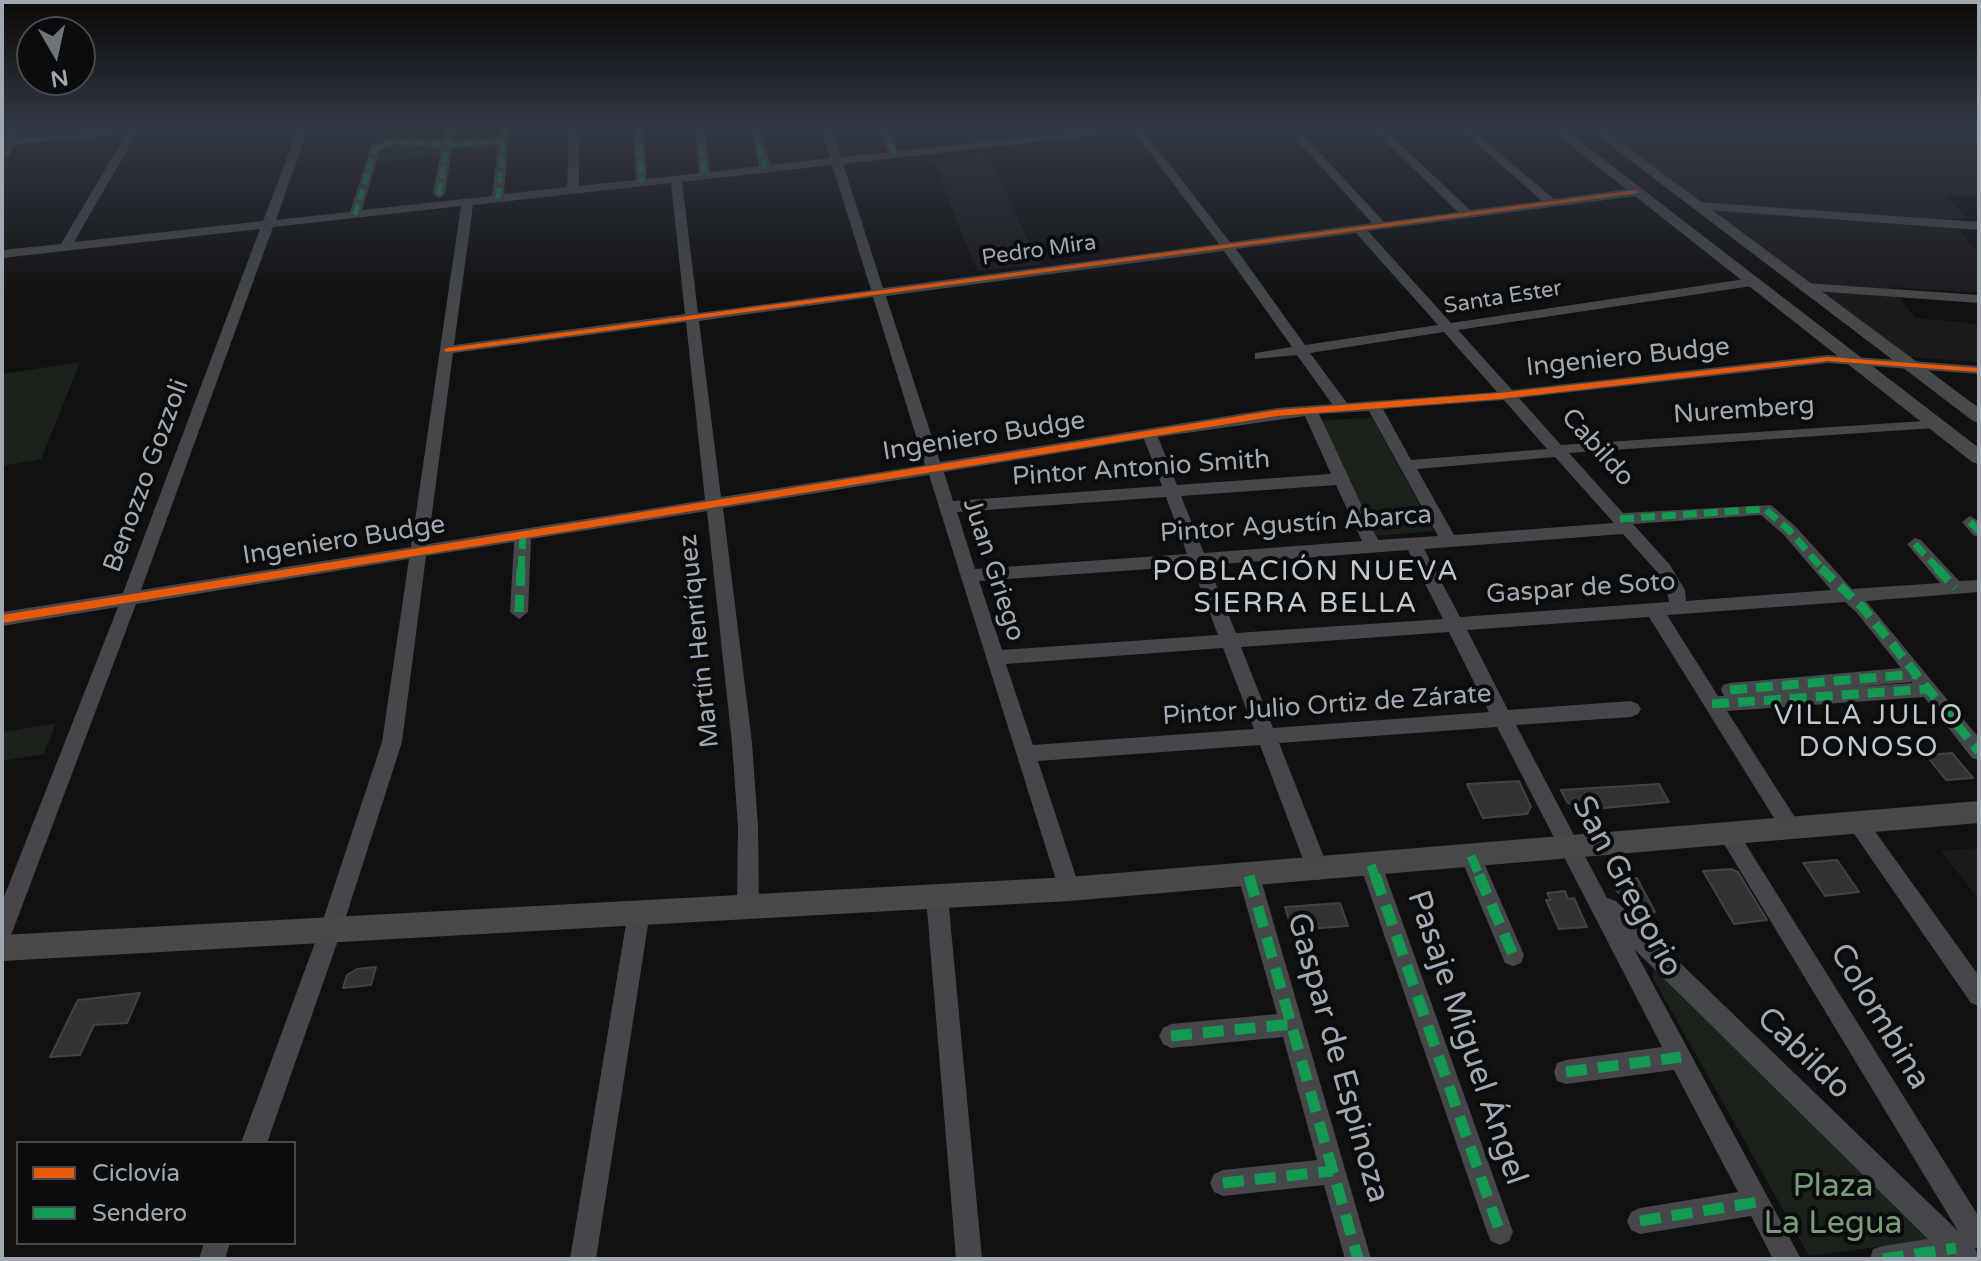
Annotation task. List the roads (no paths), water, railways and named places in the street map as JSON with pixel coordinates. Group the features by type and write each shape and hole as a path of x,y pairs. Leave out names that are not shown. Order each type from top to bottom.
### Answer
{"main road":[{"path":"1631,188 1979,458"},
{"path":"1674,188 1979,417"},
{"path":"2,948 1069,889 1979,812"}],"street":[{"path":"64,249 101,188"},
{"name":"Benozzo Gozzoli","path":"2,930 281,188"},
{"path":"355,215 363,188"},
{"path":"434,194 435,188"},
{"path":"503,188 503,198"},
{"path":"503,198 504,188"},
{"path":"2,257 594,188"},
{"name":"Martín Henríquez","path":"677,188 746,784 748,906"},
{"name":"Juan Griego","path":"845,188 1069,889"},
{"path":"1182,188 1344,410"},
{"path":"1346,188 1381,226"},
{"path":"1440,188 1467,214"},
{"path":"1533,188 1551,203"},
{"name":"Pedro Mira","path":"447,350 1636,192"},
{"path":"255,1141 331,929 392,742 467,203"},
{"path":"1698,206 1979,226"},
{"name":"Cabildo","path":"1359,229 1670,576 1676,590 1678,608"},
{"name":"Santa Ester","path":"1260,356 1752,282"},
{"path":"1805,287 1979,299"},
{"name":"Ingeniero Budge","path":"2,619 1267,414 1509,394 1795,362 1850,359 1979,370"},
{"path":"1374,407 1449,540"},
{"path":"1310,411 1372,546"},
{"name":"Nuremberg","path":"1407,465 1543,455 1558,450 1934,423"},
{"name":"Gaspar de Espinoza","path":"1149,433 1318,870"},
{"name":"Pintor Antonio Smith","path":"946,507 1340,479"},
{"name":"Pintor Agustín Abarca","path":"968,576 1449,540 1765,509 1796,538 1834,583 1850,595 1979,752"},
{"path":"519,612 523,534"},
{"name":"San Gregorio","path":"1413,543 1568,847 1788,1259"},
{"path":"1915,544 1955,588"},
{"name":"Gaspar de Soto","path":"995,658 1979,586"},
{"path":"1654,610 1791,828"},
{"path":"1712,704 1768,694 1922,681"},
{"path":"1730,690 1768,694"},
{"name":"Pintor Julio Ortiz de Zárate","path":"1026,754 1631,709"},
{"path":"1857,822 1979,995"},
{"name":"Colombina","path":"1728,833 1969,1244"},
{"path":"1471,856 1513,955"},
{"name":"Pasaje Miguel Ángel","path":"1371,865 1500,1232"},
{"name":"Gaspar de Espinoza","path":"1249,876 1358,1259"},
{"name":"Cabildo","path":"1594,895 1969,1244"},
{"path":"937,897 969,1259"},
{"path":"583,1259 639,912"},
{"path":"1171,1036 1292,1024"},
{"path":"1566,1072 1681,1057"},
{"path":"1223,1183 1333,1171"},
{"path":"1640,1221 1758,1202"},
{"path":"1883,1259 1969,1244"}],"district":[{"name":"POBLACIÓN NUEVA SIERRA BELLA","path":"1306,589"},
{"name":"VILLA JULIO DONOSO","path":"1869,733"}],"park label":[{"name":"Plaza La Legua","path":"1833,1206"}]}
